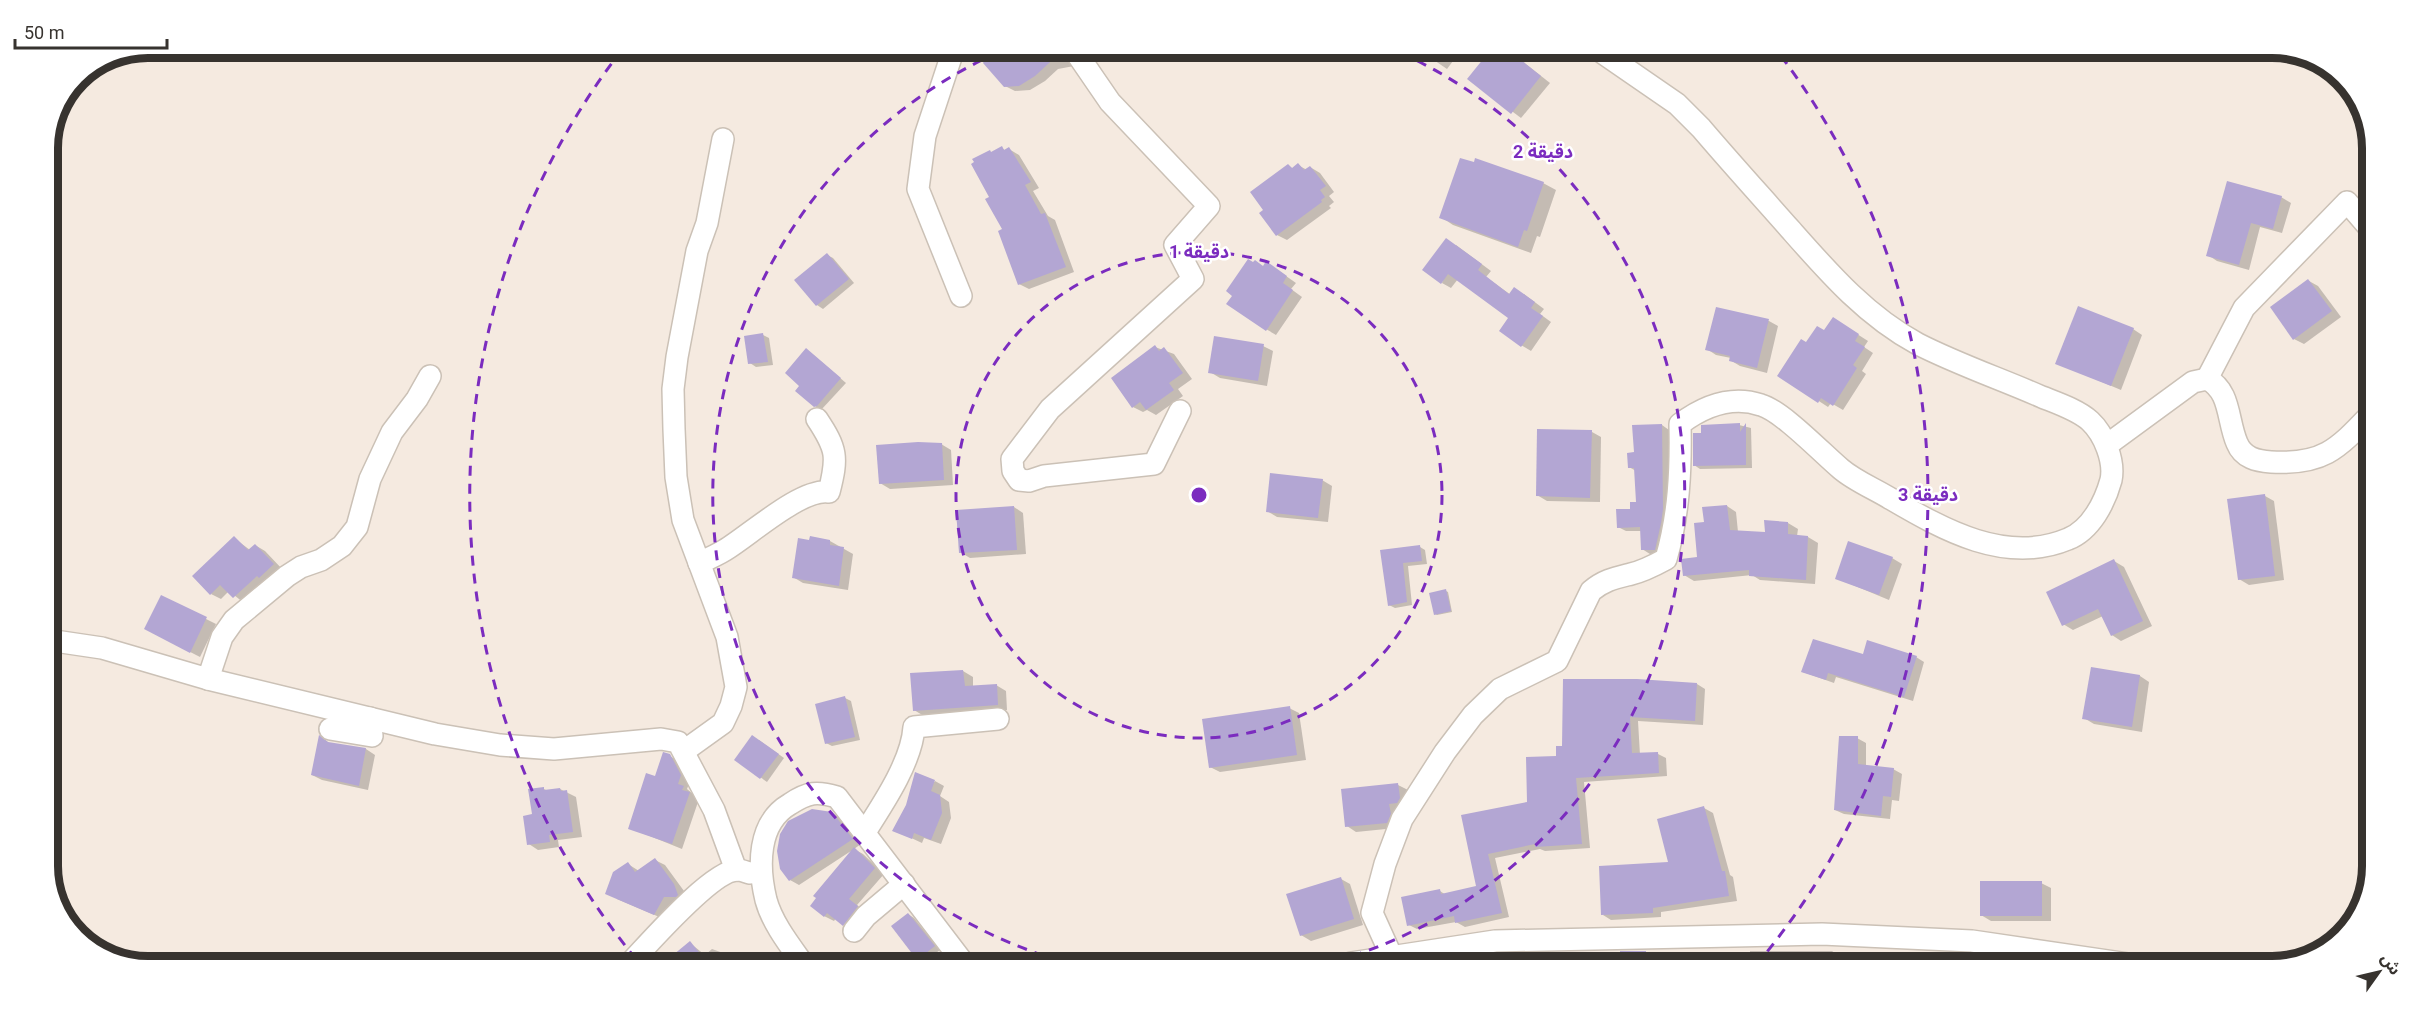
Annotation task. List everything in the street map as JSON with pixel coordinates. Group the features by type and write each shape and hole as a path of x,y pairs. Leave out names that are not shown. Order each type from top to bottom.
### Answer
{"street":[{"path":"951,59 925,136 918,189 961,296"},
{"path":"1080,59 1110,102 1209,206 1175,245 1193,279 1050,409 1012,459 1013,471 1019,480 1029,481 1044,476 1154,464 1180,411"},
{"path":"1612,59 1677,104 1843,288 1880,320 1918,344 2065,407 2090,421 2108,445 2111,478 2093,521 2071,539 2040,548 2000,547 1932,524 1843,471 1796,429 1764,406 1735,402 1700,409 1680,423 1681,481 1677,512 1666,559 1653,567 1614,577 1591,591 1557,661 1500,689 1473,715 1445,752 1402,819 1385,864 1372,913 1391,956 1495,941 1822,934 1972,941 2074,956"},
{"path":"684,751 723,723 736,687 727,637 683,520 676,477 673,388 697,251 707,223 723,139"},
{"path":"2206,379 2244,308 2347,202 2362,219"},
{"path":"208,679 222,637 234,620 287,576 301,567 321,560 342,546 357,527 370,479 392,432 417,399 430,375"},
{"path":"2108,445 2193,382 2206,379 2217,384 2224,396 2238,445 2247,456 2259,461 2296,464 2322,457 2344,442 2362,423"},
{"path":"699,563 723,552 803,496 820,491 829,492 835,455 831,439 817,419"},
{"path":"59,642 102,648 208,679 435,734 500,745 554,749 661,739 678,742 714,810 736,870"},
{"path":"330,729 372,736 370,717"},
{"path":"865,832 881,807 913,743 914,727 998,719"},
{"path":"798,956 775,921 767,901 763,876 762,841 771,821 783,808 802,796 820,792 837,797 958,956"},
{"path":"637,956 703,889 719,877 736,870 763,876"},
{"path":"854,931 866,916 904,884"}],"building":[{"path":"985,59 1053,59 1035,76 1019,86 1004,87 983,63"},
{"path":"1483,59 1520,59 1541,76 1511,114 1467,79"},
{"path":"1002,146 1004,150 1009,147 1031,182 1025,185 1041,214 1045,213 1066,267 1018,285 998,231 1002,229 985,199 989,197 971,164 974,162 972,159"},
{"path":"1460,158 1474,162 1475,158 1544,182 1527,231 1524,230 1518,247 1439,218"},
{"path":"1298,163 1304,170 1310,166 1326,186 1320,190 1325,197 1321,200 1322,202 1276,236 1259,213 1263,210 1250,192 1288,164 1292,168"},
{"path":"2227,181 2282,196 2273,229 2251,223 2239,265 2206,256"},
{"path":"1446,238 1482,264 1478,270 1509,294 1514,287 1535,302 1531,308 1543,316 1521,347 1499,331 1508,318 1448,274 1441,284 1422,270"},
{"path":"827,253 849,279 816,306 794,280"},
{"path":"1248,259 1253,262 1255,260 1263,266 1266,261 1287,276 1283,283 1293,290 1266,331 1226,304 1232,296 1226,291"},
{"path":"2308,279 2332,311 2293,340 2270,307"},
{"path":"2078,306 2134,328 2111,386 2055,364"},
{"path":"1716,307 1769,319 1757,368 1729,361 1730,356 1705,350"},
{"path":"1833,317 1859,334 1855,341 1865,347 1853,365 1857,368 1833,406 1821,398 1818,403 1777,376 1801,339 1806,342 1817,326 1824,330"},
{"path":"763,333 768,362 748,364 744,336"},
{"path":"1214,336 1264,344 1258,381 1208,373"},
{"path":"1155,345 1159,351 1164,347 1183,373 1169,383 1174,390 1146,410 1140,402 1132,408 1111,378"},
{"path":"806,348 841,378 814,407 795,391 799,386 785,373"},
{"path":"1740,423 1740,432 1746,423 1746,465 1693,466 1693,433 1701,433 1701,425"},
{"path":"1662,424 1663,509 1661,523 1655,550 1641,550 1640,527 1617,528 1616,509 1630,509 1630,502 1636,502 1634,468 1628,468 1627,453 1634,452 1632,425"},
{"path":"1537,429 1592,430 1590,498 1536,496"},
{"path":"942,443 944,480 879,484 876,445"},
{"path":"1270,473 1323,479 1318,518 1266,512"},
{"path":"2265,494 2275,576 2238,580 2227,499"},
{"path":"1727,505 1730,530 1765,532 1764,520 1788,522 1788,534 1808,536 1806,580 1749,576 1749,570 1683,576 1681,559 1697,557 1694,523 1704,522 1702,507"},
{"path":"1014,506 1017,550 959,553 956,510"},
{"path":"234,536 248,550 255,544 274,564 233,598 220,585 210,595 192,576"},
{"path":"810,536 830,540 830,545 844,547 839,586 792,578 798,538 809,540"},
{"path":"1848,541 1893,557 1879,595 1835,579"},
{"path":"1420,545 1422,561 1403,563 1407,602 1388,606 1380,550"},
{"path":"2114,559 2143,621 2111,636 2098,609 2062,626 2046,592"},
{"path":"1446,589 1451,611 1434,615 1429,593"},
{"path":"161,595 207,617 190,653 144,629"},
{"path":"1813,639 1863,654 1867,640 1917,656 1904,697 1828,673 1826,680 1801,672"},
{"path":"2091,667 2140,675 2132,727 2082,719"},
{"path":"963,670 965,686 997,684 998,705 913,711 910,673"},
{"path":"1563,679 1637,679 1697,683 1695,721 1630,717 1632,753 1658,752 1659,773 1576,778 1582,844 1535,847 1535,844 1488,854 1502,913 1455,923 1454,916 1407,926 1401,897 1440,889 1441,894 1476,886 1461,815 1527,802 1526,757 1556,756 1556,746 1562,746"},
{"path":"845,696 855,737 825,744 815,704"},
{"path":"1290,706 1297,755 1209,768 1202,719"},
{"path":"319,735 328,742 366,748 359,786 311,775"},
{"path":"752,735 779,754 760,779 734,760"},
{"path":"1839,736 1858,736 1858,764 1894,768 1891,797 1883,796 1881,816 1834,810"},
{"path":"663,752 670,754 681,775 678,784 684,786 682,790 690,792 672,844 628,829 646,773 655,776"},
{"path":"915,772 935,780 931,791 940,795 942,813 931,840 914,833 912,839 892,831 906,805"},
{"path":"1398,783 1400,798 1397,803 1389,804 1391,814 1387,823 1345,827 1341,789"},
{"path":"544,787 544,790 560,788 561,791 567,790 573,832 549,835 550,842 527,845 523,816 532,814 528,789"},
{"path":"1704,806 1722,871 1725,871 1729,896 1653,908 1653,913 1601,915 1599,866 1668,862 1657,819"},
{"path":"812,809 832,812 853,839 789,881 780,869 777,851 780,834 788,821"},
{"path":"854,847 875,868 849,899 858,906 843,926 827,913 824,917 810,906 816,898 813,896"},
{"path":"655,858 674,884 678,895 664,897 654,915 605,894 613,872 628,862 635,872"},
{"path":"1341,877 1354,919 1300,936 1286,894"},
{"path":"1980,881 2042,881 2042,916 1980,916"},
{"path":"908,913 935,946 922,956 914,956 891,926"},
{"path":"690,941 702,956 672,956"},
{"path":"1620,951 1646,951 1646,956 1620,956"}]}
